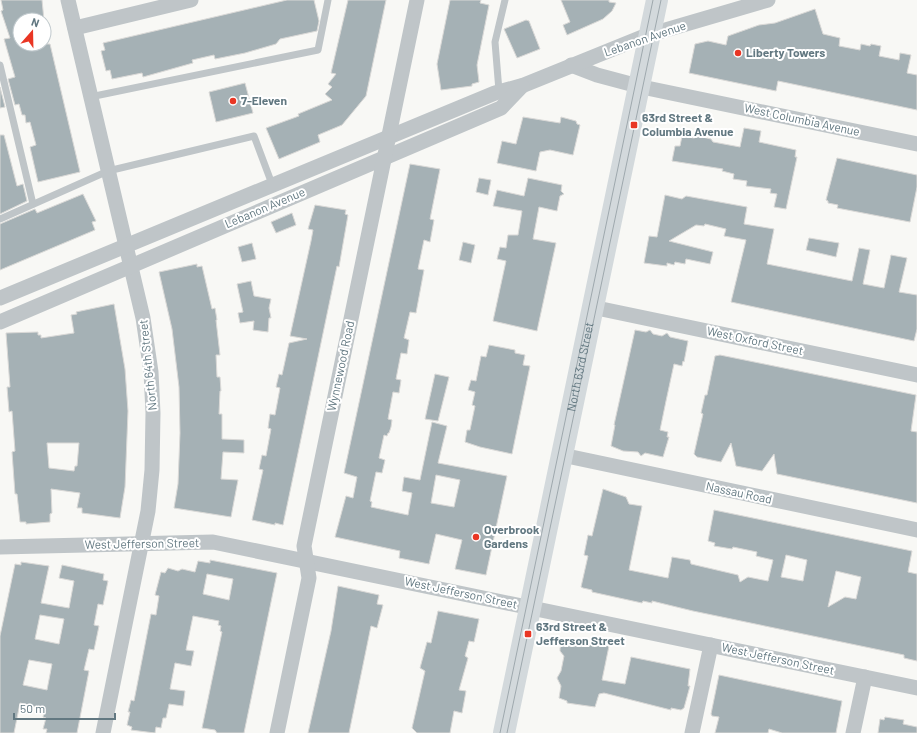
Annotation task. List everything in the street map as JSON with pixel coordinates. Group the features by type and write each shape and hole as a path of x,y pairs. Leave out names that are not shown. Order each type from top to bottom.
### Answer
{"main road":[{"name":"North 63rd Street","path":"504,733 657,0"}],"street":[{"name":"North 64th Street","path":"68,0 131,265 148,345 153,413 152,470 142,545 102,733"},
{"path":"75,28 191,0"},
{"name":"Wynnewood Road","path":"277,733 309,578 304,546 417,0"},
{"name":"Lebanon Avenue","path":"0,298 389,135 500,92 524,85 649,35 768,0"},
{"name":"West Columbia Avenue","path":"571,65 639,86 917,144"},
{"name":"Lebanon Avenue","path":"0,322 500,108 524,85"},
{"path":"222,205 230,223"},
{"name":"West Oxford Street","path":"592,307 917,375"},
{"name":"Nassau Road","path":"562,455 917,530"},
{"name":"West Jefferson Street","path":"0,547 142,545 213,542 917,688"},
{"path":"692,733 711,645"},
{"path":"853,733 865,677"}],"lane":[{"path":"90,97 318,50 328,0"},
{"path":"500,92 495,42 505,0"},
{"path":"0,65 33,204"},
{"path":"0,219 108,171 254,136 272,184"}],"building":[{"path":"1,0 42,0 43,12 12,12 12,52 52,52 80,172 38,182 30,147 36,145 30,122 26,123 25,115 22,115 19,104 15,105 8,79 15,77 4,39 10,38 1,11 3,10"},
{"path":"287,0 314,0 319,21 317,31 280,39 276,44 245,53 215,59 214,55 192,60 193,63 143,77 142,73 112,79 110,70 106,71 101,51 105,50 103,43"},
{"path":"348,0 386,0 366,96 342,125 318,135 320,142 279,159 266,128 299,116 298,114 332,100 325,94 332,87 328,84 336,74 331,73"},
{"path":"450,0 481,0 480,3 489,5 477,65 479,82 472,84 472,86 441,90 437,64"},
{"path":"561,0 609,0 609,2 616,3 612,11 603,19 567,35 563,25 570,22"},
{"path":"815,9 823,34 840,38 839,46 860,50 861,44 881,46 879,56 899,60 900,53 911,55 907,73 917,75 917,110 778,81 776,91 689,73 695,44 708,41 726,45 728,36 759,25 775,23"},
{"path":"526,20 529,21 540,49 517,58 504,29"},
{"path":"245,83 253,113 216,122 209,92"},
{"path":"0,87 5,107 0,108"},
{"path":"523,117 560,123 561,117 576,121 577,124 580,125 573,155 550,150 540,152 536,171 497,163 502,141 516,144"},
{"path":"744,128 761,131 759,142 796,150 795,157 797,157 786,209 774,207 777,194 770,193 771,189 746,186 747,181 733,179 734,174 722,171 723,169 672,161 675,146 680,146 682,136 694,138 698,136 711,139 713,142 740,147"},
{"path":"0,135 4,135 17,186 23,184 27,201 0,214"},
{"path":"837,158 917,175 917,187 910,222 837,208 838,205 828,203 826,200"},
{"path":"410,164 440,169 430,219 434,220 430,242 424,240 418,269 424,270 416,313 410,312 404,338 409,340 407,354 401,353 396,379 401,380 399,393 393,392 388,419 392,420 391,427 387,436 384,435 379,458 385,460 382,473 376,472 370,501 372,502 371,507 408,515 412,493 402,491 404,477 420,480 432,422 447,426 438,463 507,476 486,575 455,569 462,540 436,534 429,564 399,558 400,551 335,537 346,496 353,498 357,477 344,473","holes":["436,475 460,480 454,507 431,503"]},
{"path":"479,178 491,180 488,195 476,192"},
{"path":"528,178 562,185 561,191 564,194 560,196 557,211 539,207 533,239 556,243 537,331 493,321 506,261 497,259 500,247 506,248 508,235 518,235 522,211 493,206 497,190 524,196"},
{"path":"83,194 96,221 92,222 95,230 0,270 0,224 35,209 37,213"},
{"path":"665,195 682,199 686,196 747,207 744,224 774,229 767,264 852,281 859,248 870,250 863,284 884,288 891,255 907,258 899,292 917,295 917,329 914,341 731,302 746,240 724,236 726,229 705,224 704,226 696,225 669,241 713,252 710,264 686,259 685,264 675,262 674,265 667,263 667,266 644,263 649,236 657,237"},
{"path":"315,205 346,210 345,214 348,215 339,267 337,266 283,525 275,523 275,525 252,520 263,470 259,469 262,455 266,456 271,429 268,428 270,414 275,415 280,388 276,387 279,374 282,375 289,343 307,339 290,336 311,241 313,230 308,229"},
{"path":"292,213 296,225 276,233 271,222"},
{"path":"809,238 839,243 836,257 806,250"},
{"path":"463,242 475,245 471,263 459,260"},
{"path":"252,243 256,259 242,262 238,247"},
{"path":"197,264 197,267 202,266 212,309 215,308 217,320 220,355 216,355 217,377 220,377 221,391 219,414 222,414 222,439 244,440 244,453 223,452 221,479 238,480 231,517 174,508 178,484 180,433 179,387 172,329 159,272"},
{"path":"251,281 254,296 271,299 269,308 271,318 269,318 268,332 253,330 254,321 240,323 238,313 243,312 237,284"},
{"path":"114,304 125,369 128,411 125,487 120,518 82,513 82,508 77,508 80,493 51,489 52,513 50,514 50,522 26,524 26,522 20,522 17,494 15,494 12,452 15,451 12,411 9,412 7,387 10,387 6,333 38,332 38,335 41,335 41,338 74,333 71,315 77,314 76,312","holes":["47,443 79,443 77,466 75,466 74,471 49,468"]},
{"path":"635,330 646,332 650,330 653,334 662,336 667,333 670,337 688,341 682,366 674,364 666,401 660,430 668,432 667,437 669,437 663,457 645,453 641,456 638,452 623,451 611,446 614,425"},
{"path":"489,345 515,350 515,353 525,355 523,365 530,366 512,454 465,442 467,430 470,430 475,406 472,405 475,392 468,390 471,380 476,381 481,356 486,357"},
{"path":"720,355 916,395 911,431 917,432 917,503 777,474 774,454 762,471 736,466 731,443 721,462 697,457 694,454 703,414 701,413 705,395 707,395 715,356"},
{"path":"435,374 449,377 438,421 425,419"},
{"path":"603,489 626,497 629,504 642,506 629,570 668,578 672,557 690,560 691,564 738,575 740,582 748,577 768,581 773,560 756,556 757,552 733,547 732,549 714,546 715,543 708,541 714,510 912,551 908,572 917,574 917,661 904,658 904,655 652,601 652,603 643,601 642,603 592,592 592,590 581,587 588,556 584,555 588,535 592,536","holes":["786,555 807,560 803,581 781,577","836,571 861,577 856,599 845,597 828,607"]},
{"path":"210,560 277,573 244,733 217,733 215,730 202,728 222,632 220,631 221,626 218,625 219,621 193,616 186,650 194,651 191,666 175,663 170,689 185,691 183,706 169,704 166,718 163,718 161,728 156,727 155,733 131,730 132,727 127,725 130,712 128,712 131,700 134,701 151,614 156,615 159,596 155,595 161,572 165,573 168,568 178,571 182,569 195,572 198,561 210,563","holes":["207,574 233,579 229,600 203,594"]},
{"path":"21,562 49,566 41,603 69,608 74,581 59,578 62,565 104,574 103,580 108,581 103,605 98,604 94,625 99,626 94,650 89,649 84,670 89,671 77,733 46,733 47,729 43,729 46,718 43,717 45,709 20,703 14,733 0,733 0,636 15,564 21,565","holes":["40,615 64,619 59,644 35,639","29,660 52,664 47,690 23,685"]},
{"path":"338,586 379,595 377,604 383,605 377,628 371,626 349,733 308,733 331,631"},
{"path":"438,611 479,619 474,642 469,641 465,656 468,658 459,690 466,691 462,713 454,711 450,733 417,733 412,728 425,671 420,668 427,642 431,643"},
{"path":"568,638 609,646 602,680 625,684 631,657 690,669 688,686 690,686 684,708 681,710 671,708 671,710 604,693 599,694 595,707 567,703 567,701 559,698 561,686 557,678 561,671 564,656 560,651 560,648 563,643 568,642"},
{"path":"719,675 842,701 836,733 782,733 769,729 768,733 715,733 719,717 712,716 711,714"},
{"path":"885,717 904,720 903,724 917,727 917,733 878,733 880,719 884,720"}],"tram line":[{"path":"500,733 653,0"},
{"path":"507,733 661,0"}],"place":[{"name":"Liberty Towers","path":"738,53"},
{"name":"7-Eleven","path":"233,101"},
{"name":"63rd Street & Columbia Avenue","path":"634,125"},
{"name":"Overbrook Gardens","path":"476,537"},
{"name":"63rd Street & Jefferson Street","path":"528,634"}]}
